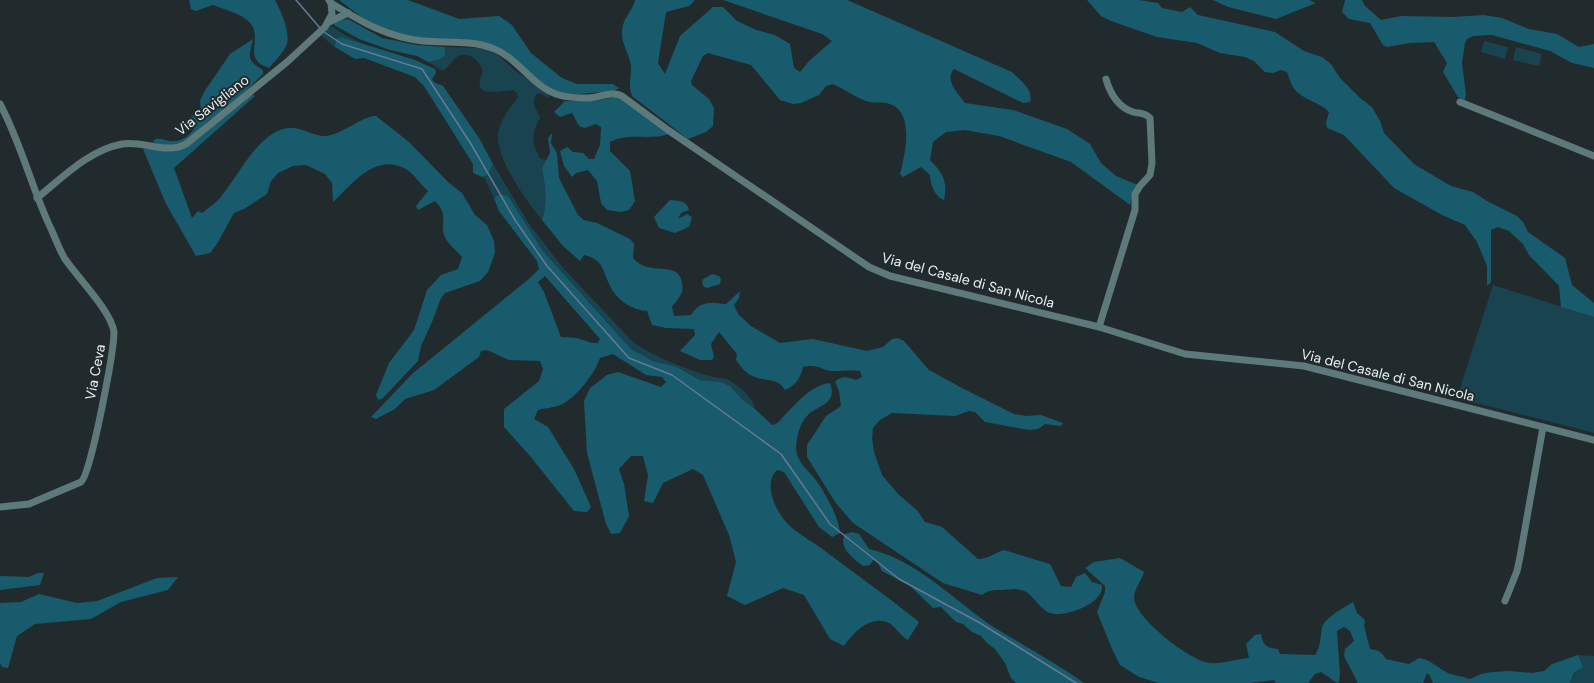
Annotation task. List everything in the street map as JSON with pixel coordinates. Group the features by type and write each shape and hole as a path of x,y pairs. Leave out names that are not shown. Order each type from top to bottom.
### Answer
{"street":[{"name":"Via del Casale di San Nicola","path":"330,2 372,28 387,34 422,41 477,44 494,48 532,79 550,91 561,96 585,98 616,94 622,96 668,130 869,267 890,276 1099,327 1185,354 1304,366 1594,440"},
{"path":"327,25 332,14 330,2"},
{"path":"327,25 348,14"},
{"name":"Via Savigliano","path":"37,198 88,158 108,148 128,143 171,148 186,144 287,62 327,25"},
{"path":"1099,327 1135,210 1136,194 1140,186 1150,175 1152,163 1150,118 1145,113 1134,112 1122,107 1109,90 1106,79"},
{"path":"1460,102 1594,156"},
{"path":"0,104 16,138 37,198"},
{"name":"Via Ceva","path":"0,507 29,504 81,482 85,478 93,449 114,342 112,323 64,258 37,198"},
{"path":"1505,601 1517,572 1543,427"}],"shaded area":[{"path":"189,0 275,0 283,17 287,31 288,37 285,48 269,68 260,64 254,53 255,33 247,20 235,13 213,5 196,11 191,9"},
{"path":"339,0 408,0 459,19 499,16 512,25 531,53 562,78 577,84 613,84 619,88 614,91 567,95 548,87 496,46 478,42 427,39 395,33 372,25"},
{"path":"635,0 695,0 689,6 666,12 658,63 665,74 680,36 713,7 723,7 737,21 756,30 775,35 790,44 794,68 800,72 809,61 832,41 822,34 723,0 847,0 1012,72 1028,89 1031,98 1030,102 1023,103 954,69 951,73 951,82 965,103 1013,110 1067,129 1090,144 1101,163 1116,176 1138,185 1133,194 1130,205 1071,162 999,136 965,130 946,132 933,142 930,160 938,169 945,183 944,200 938,196 932,186 930,175 921,167 903,177 900,174 906,146 905,125 903,116 898,109 890,104 866,101 833,84 826,86 819,95 801,103 793,104 780,100 751,65 708,53 703,56 691,81 692,85 709,99 714,108 713,126 706,132 688,139 632,96 630,85 631,64 623,41 622,27"},
{"path":"1087,0 1139,0 1158,3 1162,8 1182,12 1190,7 1198,15 1275,32 1304,51 1322,57 1331,64 1340,78 1360,98 1372,107 1380,121 1384,133 1414,164 1451,186 1473,192 1517,216 1523,222 1528,232 1565,258 1572,285 1594,303 1594,317 1561,307 1559,286 1529,255 1523,244 1509,231 1498,227 1491,230 1491,282 1487,286 1487,266 1477,242 1465,225 1442,215 1394,188 1344,135 1327,128 1326,123 1329,112 1325,108 1305,98 1296,91 1287,72 1281,70 1273,73 1265,72 1254,61 1245,57 1220,53 1197,43 1157,37 1111,21 1101,16"},
{"path":"1213,0 1309,0 1316,3 1276,19 1228,7"},
{"path":"1345,0 1362,0 1365,6 1381,20 1401,16 1453,17 1484,15 1502,18 1529,29 1557,34 1579,47 1594,44 1594,68 1572,63 1550,51 1492,35 1473,36 1467,39 1465,43 1462,63 1466,95 1465,100 1458,97 1443,72 1447,63 1434,42 1410,43 1387,47 1383,45 1370,23 1349,19 1342,12"},
{"path":"348,19 382,38 417,45 445,47 445,55 440,59 428,62 417,56 390,50 359,39 334,25 336,21"},
{"path":"331,26 363,44 341,37 336,39 335,47 320,35"},
{"path":"341,37 415,60 435,69 436,73 432,79 434,82 443,86 479,138 493,164 488,175 482,177 473,173 473,164 424,86 415,77 364,58 355,59 335,47 336,39"},
{"path":"253,39 250,50 250,58 251,61 263,70 263,74 227,110 209,120 184,142 178,145 170,146 153,142 155,139 178,141 190,134 195,126 182,124 195,114 197,110 201,110 200,101 204,92 230,54"},
{"path":"1484,41 1508,47 1505,59 1481,52"},
{"path":"445,47 485,48 494,51 513,69 550,94 548,98 540,93 536,94 534,102 540,118 535,129 533,139 535,149 541,159 548,160 542,169 545,188 545,207 542,220 514,180 502,157 499,146 498,136 500,126 508,111 518,98 517,93 513,90 487,92 483,90 480,86 483,72 482,68 477,61 470,56 461,55 457,57 443,71 428,62 440,59 445,55"},
{"path":"1516,47 1542,54 1539,66 1513,60"},
{"path":"251,94 255,96 174,168 192,218 198,211 202,213 217,201 259,145 279,130 295,128 322,136 333,135 366,118 376,116 409,142 448,182 462,193 475,215 487,225 494,241 495,253 488,272 480,281 445,293 441,298 421,346 418,361 382,399 378,400 376,395 389,363 414,330 427,290 441,275 458,269 462,257 444,235 443,212 435,201 418,210 416,206 428,191 406,169 395,165 385,164 365,172 333,202 332,183 325,174 306,165 293,166 278,173 271,181 267,194 244,209 234,213 217,244 210,253 196,256 166,204 143,149 179,150"},
{"path":"619,97 669,134 654,137 624,138 610,142 610,151 630,171 635,201 629,210 621,212 607,210 601,203 597,181 588,170 576,173 572,177 564,166 560,151 567,147 573,152 583,153 589,159 594,159 600,145 601,127 596,124 585,128 579,126 572,113 560,117 554,112 565,101 591,101"},
{"path":"552,133 551,143 557,153 559,178 578,215 584,220 597,223 630,239 634,244 633,258 642,265 674,271 681,278 682,293 672,306 674,316 691,315 698,307 706,304 726,304 740,291 739,298 734,305 738,314 751,326 780,343 813,339 867,351 883,347 892,339 898,338 904,341 929,370 960,387 1014,414 1026,416 1041,415 1063,423 1061,426 1045,424 1038,429 1029,430 985,422 975,412 969,411 955,416 892,413 880,420 873,428 872,438 874,452 882,475 899,495 917,510 925,522 942,527 978,559 988,557 1004,550 1050,564 1061,586 1071,587 1076,577 1085,573 1092,582 1102,585 1098,597 1085,607 1061,614 1055,614 1045,610 1030,595 1021,590 994,590 982,595 943,583 853,523 835,502 807,457 807,445 826,416 841,406 839,391 835,382 840,378 845,377 856,380 862,377 860,371 830,371 813,366 803,367 797,381 785,390 775,381 752,376 747,373 736,360 737,354 719,332 711,344 714,357 712,360 700,360 680,351 695,335 694,329 666,328 652,325 647,311 636,309 617,296 610,286 604,270 599,263 591,257 584,255 580,261 563,246 542,220 545,207 545,188 542,168 550,153 548,138"},
{"path":"493,164 529,224 564,269 634,343 662,359 693,371 726,379 732,382 741,388 748,396 755,409 742,399 730,386 721,382 700,380 677,367 653,361 631,349 543,251 508,196 500,194 494,198 485,179 482,177 488,175"},
{"path":"500,194 508,196 543,251 631,349 653,361 677,367 700,380 721,382 730,386 742,399 772,425 779,422 799,400 811,391 823,384 830,383 832,390 829,400 811,412 804,419 799,431 796,447 798,458 818,483 828,500 835,514 840,533 832,537 819,527 784,472 777,470 773,476 771,482 772,496 782,517 794,529 919,622 908,640 889,623 875,621 863,626 844,646 830,639 804,595 783,588 745,605 727,596 736,562 729,535 703,475 693,469 663,483 653,503 644,501 648,475 643,456 631,456 619,469 624,484 629,516 620,533 611,534 606,524 587,453 584,401 590,388 607,375 618,372 661,387 666,382 662,377 646,375 613,354 600,358 594,371 584,385 566,402 555,407 538,410 534,419 548,427 574,469 591,507 587,512 574,511 530,456 504,427 504,409 539,381 543,369 540,361 509,360 487,350 481,351 479,357 434,390 405,399 395,409 376,419 371,417 412,374 530,278 539,269 537,261 499,211 494,198","holes":["545,276 600,339 598,343 592,343 577,338 561,337 544,292 538,282"]},
{"path":"670,200 682,202 688,207 689,210 681,213 678,219 687,214 692,217 689,227 675,233 659,228 654,217"},
{"path":"712,274 719,276 721,279 720,284 707,288 703,286 702,280"},
{"path":"1493,285 1594,317 1594,433 1457,398"},
{"path":"852,532 859,534 869,549 887,554 904,562 935,582 995,628 1084,683 1016,683 1011,678 1005,663 995,649 981,636 972,632 963,624 956,622 941,607 933,608 910,586 882,571 878,563 873,560 870,565 863,566 851,556 843,544 843,539 845,534"},
{"path":"1120,558 1144,572 1135,591 1134,598 1143,616 1164,637 1189,654 1209,663 1219,663 1249,658 1246,644 1255,635 1261,634 1264,643 1268,647 1278,649 1280,654 1315,655 1324,624 1335,613 1353,602 1357,613 1365,620 1364,626 1370,649 1380,652 1386,659 1409,664 1419,658 1424,659 1448,673 1470,679 1481,674 1492,672 1510,671 1532,673 1544,671 1552,664 1578,655 1583,667 1574,673 1570,683 1433,683 1427,673 1423,683 1358,683 1344,656 1345,649 1354,641 1350,631 1344,627 1337,631 1340,675 1339,682 1337,683 1321,672 1315,674 1308,683 1276,683 1274,680 1250,683 1159,683 1139,677 1120,665 1097,612 1105,592 1105,586 1085,568 1094,562"},
{"path":"38,573 44,573 40,585 0,590 0,576 29,577"},
{"path":"178,577 168,590 121,602 91,619 35,624 17,636 8,668 2,667 0,663 0,603 21,602 39,594 77,603 97,601 157,578"},
{"path":"1578,655 1594,656 1594,683 1570,683 1575,673 1582,667"}],"waterway":[{"path":"296,0 320,28"},
{"path":"324,32 342,44 422,69 471,144 515,220 547,266 629,358 672,375 781,454 830,524 899,579 980,623 1076,683"}]}
